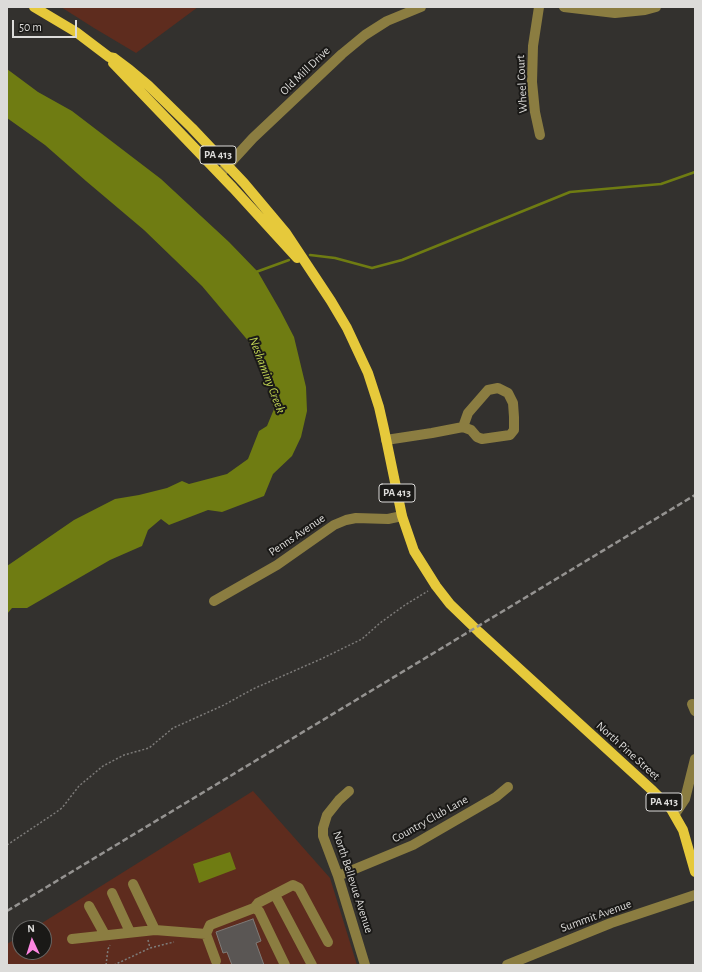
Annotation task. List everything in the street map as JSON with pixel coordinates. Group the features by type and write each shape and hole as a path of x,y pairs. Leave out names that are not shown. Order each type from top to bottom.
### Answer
{"main road":[{"name":"PA 413","path":"34,7 76,32 109,57 111,61 310,270"},
{"name":"PA 413","path":"109,57 114,58 148,85 228,166 266,208 286,233 328,297 347,328 368,373 379,406 402,516 414,551 436,586"},
{"name":"North Pine Street","path":"436,586 450,604 464,618 653,791 675,814 691,844 695,872"}],"street":[{"name":"Old Mill Drive","path":"220,174 253,138 342,54 365,35 387,21 421,7"},
{"name":"Wheel Court","path":"539,7 533,46 532,74 535,112 540,135"},
{"path":"564,7 615,12 645,10 656,7"},
{"path":"386,440 463,427 471,430 482,439 510,435 514,430 514,417 513,403 508,392 498,388 488,390 468,413 463,427"},
{"name":"Penns Avenue","path":"214,601 277,565 334,525 356,518 388,519 402,516"},
{"path":"675,814 685,799 695,759"},
{"name":"Country Club Lane","path":"338,876 413,845 489,801 508,787"},
{"name":"North Bellevue Avenue","path":"349,791 329,811 324,821 323,828 325,844 338,876 364,965"},
{"path":"133,884 155,930"},
{"path":"216,961 206,934 210,925 254,908 258,903 293,885 299,888 328,942"},
{"path":"112,893 130,932"},
{"path":"275,895 312,965"},
{"name":"Summit Avenue","path":"507,965 611,923 695,895"},
{"path":"89,906 108,939"},
{"path":"254,908 259,911 285,965"},
{"path":"72,939 108,939 130,932 155,930 206,934"}],"path":[{"path":"7,845 62,808 79,786 103,766 124,755 149,748 173,728 224,705 253,689 362,639 380,623 405,605 436,586"},
{"path":"106,965 108,939"},
{"path":"147,939 150,948"},
{"path":"114,965 150,948 175,942"}],"shaded area":[{"path":"61,7 198,7 136,53"},
{"path":"7,69 38,92 72,111 161,179 229,242 258,272 294,337 306,387 307,411 301,437 292,456 273,474 264,496 222,512 208,510 169,525 161,519 148,530 142,546 110,560 27,608 12,608 7,614 7,566 74,520 115,499 167,488 182,481 189,484 227,474 248,459 259,431 267,426 274,409 270,397 268,376 250,343 202,286 144,230 45,145 7,118"},
{"path":"253,791 330,878 357,965 7,965 7,944 12,941 12,960 52,960 52,920 47,920"},
{"path":"230,852 236,869 199,883 193,864"}],"building":[{"path":"253,919 261,941 256,943 264,965 232,965 227,952 223,953 216,932"}],"waterway":[{"path":"310,255 335,258 372,268 402,260 570,192 661,184 695,172"},
{"path":"256,272 289,260"}],"railway":[{"path":"7,911 695,495"}],"water label":[{"name":"Neshaminy Creek","path":"267,375"}]}
